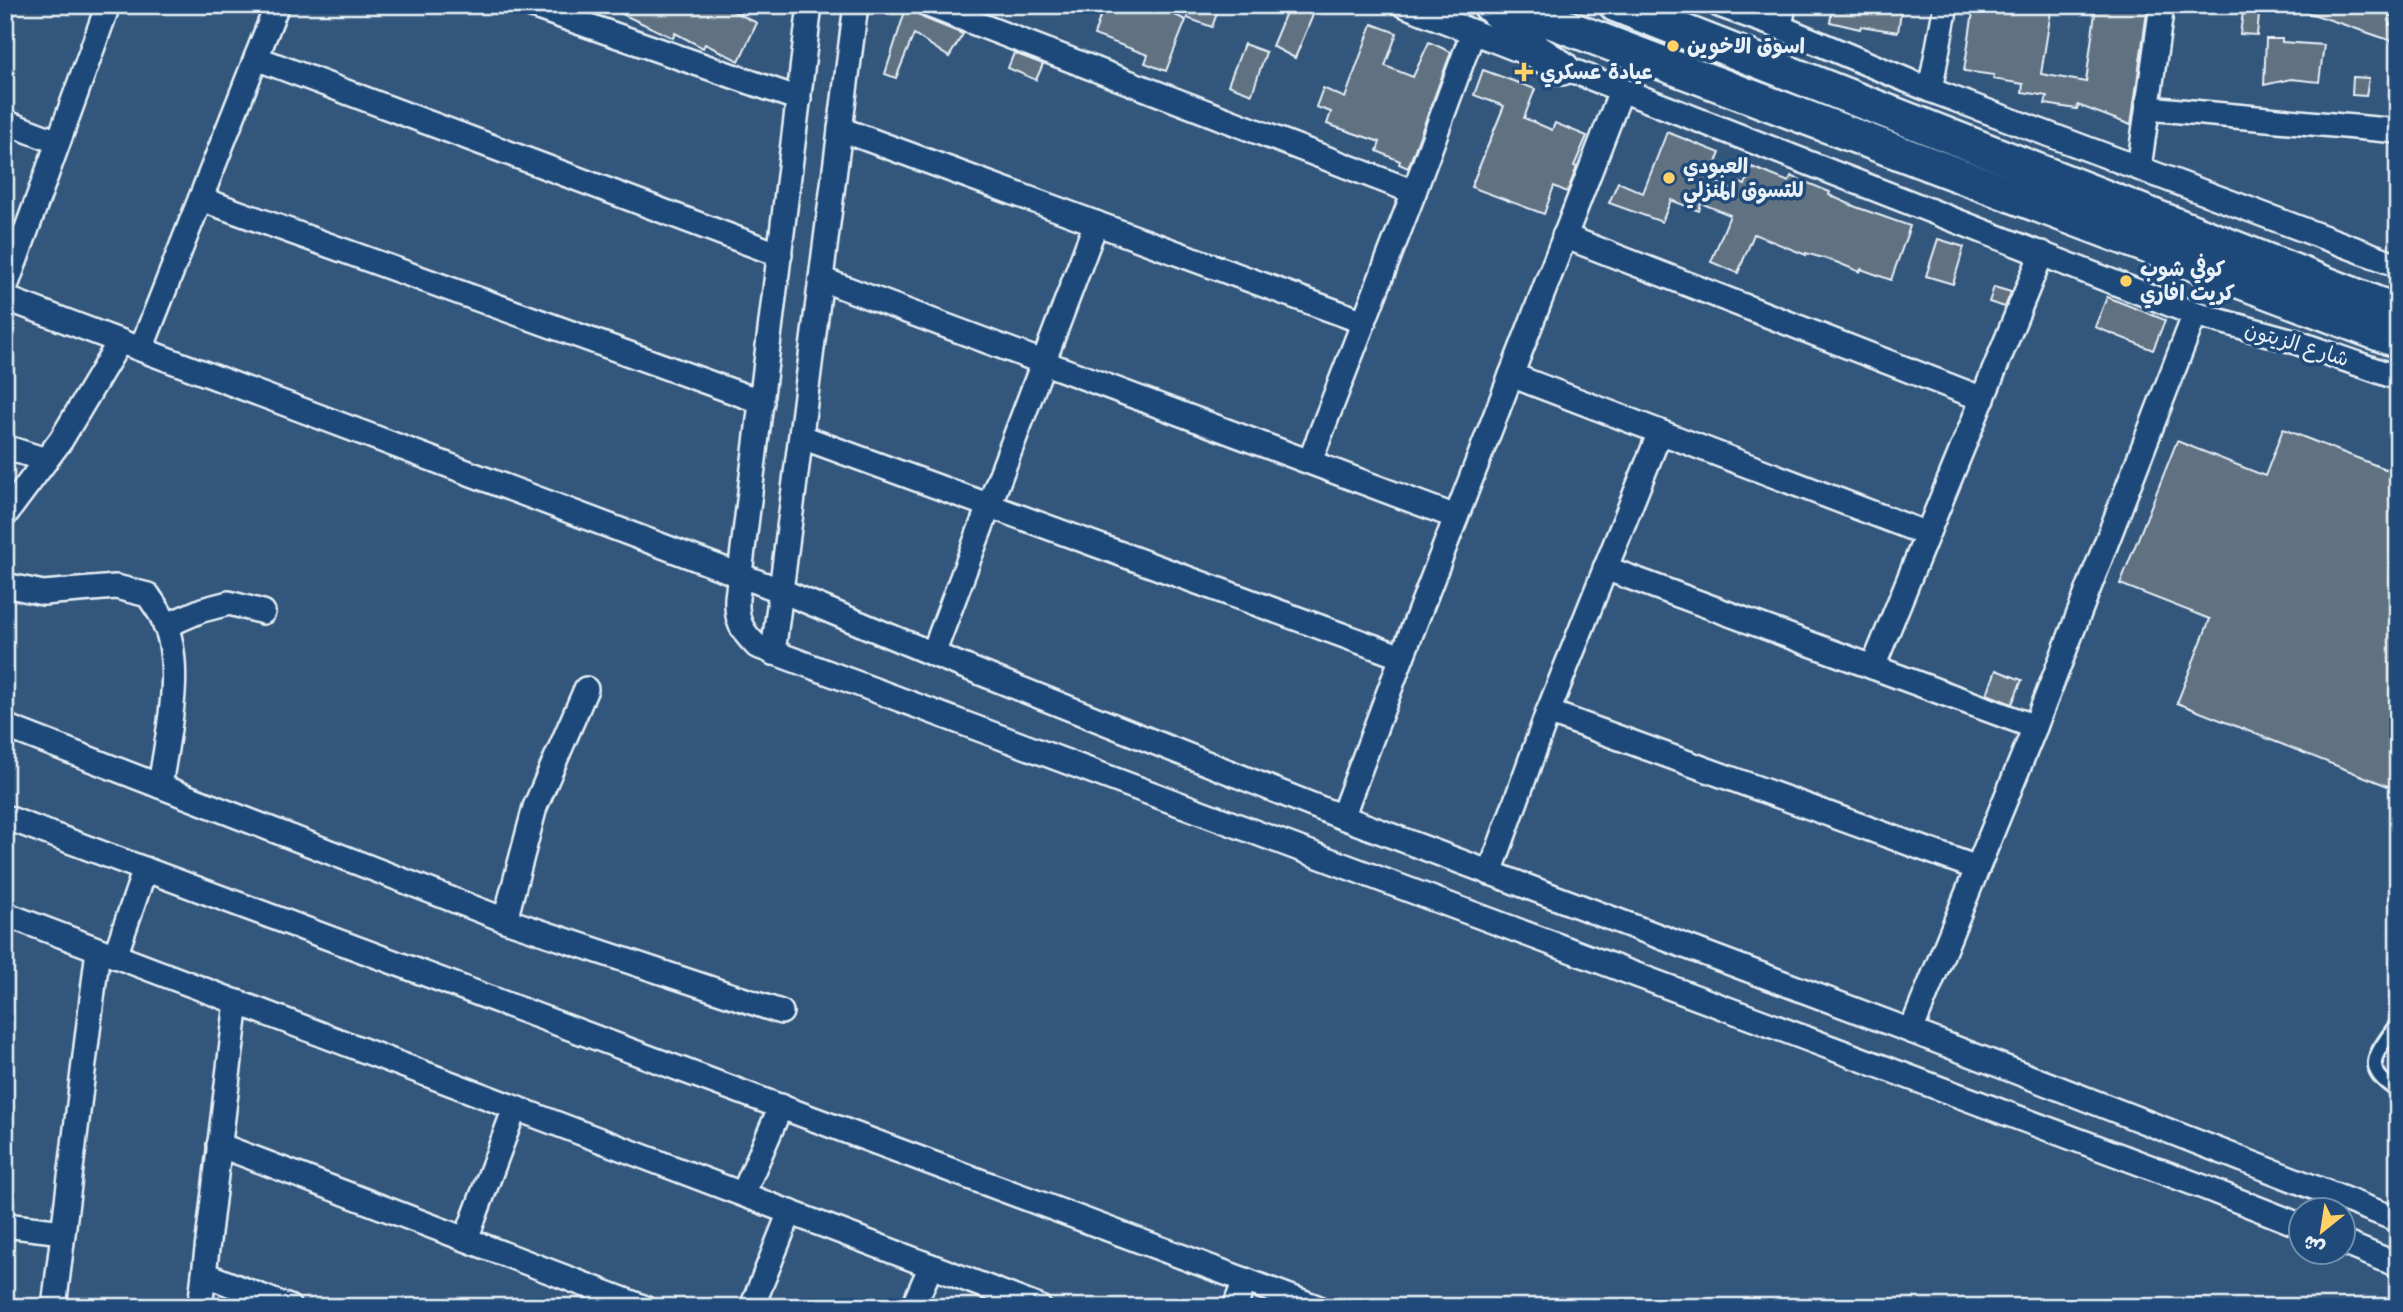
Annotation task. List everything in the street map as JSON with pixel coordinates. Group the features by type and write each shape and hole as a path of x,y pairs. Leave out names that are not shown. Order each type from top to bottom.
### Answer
{"main road":[{"path":"1508,5 2398,341"},
{"path":"1616,5 2398,312"},
{"path":"1481,19 1516,29 1536,51 1562,68"}],"street":[{"path":"5,289 108,5"},
{"path":"5,515 130,345 201,199 277,5"},
{"path":"529,5 582,14 799,99"},
{"path":"810,5 736,612 744,634 757,646 2288,1221"},
{"path":"773,653 856,5"},
{"path":"928,5 1414,192"},
{"path":"1310,461 1481,19 1404,5"},
{"path":"1718,5 1782,16 1930,90 2398,265"},
{"path":"1930,90 1946,5"},
{"path":"2139,168 2162,5"},
{"path":"256,58 780,255"},
{"name":"شارع الزيتون","path":"1562,68 2195,314 2290,340 2398,378"},
{"path":"1342,817 1621,91"},
{"path":"2148,108 2398,131"},
{"path":"5,122 58,142"},
{"path":"840,128 1364,322"},
{"path":"201,199 762,402"},
{"path":"933,654 1096,223"},
{"path":"1564,236 1983,399"},
{"path":"1873,667 2042,253"},
{"path":"821,279 1456,516"},
{"path":"5,298 782,591 1342,817 1910,1031 2398,1220"},
{"path":"1910,1031 2035,727 2195,314"},
{"path":"1511,375 1927,534"},
{"path":"1490,873 1548,712 1660,432"},
{"path":"802,437 1402,657"},
{"path":"5,447 46,460"},
{"path":"1605,568 2035,727"},
{"path":"5,585 43,593 116,587 148,595 165,626 172,656 173,695 159,786"},
{"path":"165,626 202,610 229,603 263,612"},
{"path":"505,920 535,807 586,689"},
{"path":"1548,712 1977,868"},
{"path":"5,726 505,920 781,1012"},
{"path":"5,817 1318,1307"},
{"path":"54,1307 63,1232 107,953 145,869"},
{"path":"5,914 1039,1307"},
{"path":"200,1307 237,1002"},
{"path":"743,1194 781,1106"},
{"path":"466,1239 515,1108"},
{"path":"219,1145 466,1239 601,1299 643,1307"},
{"path":"2206,1188 2222,1151"},
{"path":"752,1307 790,1212"},
{"path":"5,1225 63,1232"},
{"path":"2358,1249 2398,1265"},
{"path":"913,1307 931,1266"},
{"path":"204,1274 289,1307"},
{"path":"1235,1307 1245,1280"}],"lane":[{"path":"2398,1022 2377,1055 2374,1068 2380,1079 2398,1091"}],"building":[{"path":"603,5 721,5 757,23 739,61 705,44 703,48 675,33 673,38"},
{"path":"907,5 914,5 923,18 963,34 949,57 914,34 896,78 885,74"},
{"path":"1104,5 1153,5 1186,20 1166,71 1145,63 1148,55 1094,35"},
{"path":"1192,5 1220,5 1212,27 1187,18"},
{"path":"1289,5 1309,5 1306,12 1313,15 1295,58 1272,46"},
{"path":"1833,5 1902,5 1898,32 1861,26 1860,29 1830,22"},
{"path":"1974,5 2052,5 2041,74 2086,82 2096,5 2148,5 2131,125 2078,105 2077,109 2045,104 2047,96 2022,92 2023,84 1993,79 1994,75 1964,71"},
{"path":"2244,5 2260,5 2257,35 2240,34"},
{"path":"2295,5 2344,5 2344,8 2375,12 2376,5 2392,5 2389,25 2398,24 2398,43 2295,8"},
{"path":"1372,24 1397,33 1385,66 1413,77 1429,42 1451,52 1408,168 1399,164 1400,161 1377,151 1380,142 1327,124 1331,112 1316,107 1323,88 1345,98"},
{"path":"2266,39 2324,45 2319,82 2291,79 2264,85"},
{"path":"1244,44 1266,52 1252,94 1228,85"},
{"path":"1014,53 1043,64 1036,80 1008,68"},
{"path":"1483,70 1535,89 1524,118 1552,130 1555,123 1587,136 1574,166 1577,167 1567,192 1554,186 1544,214 1471,187 1504,106 1474,95"},
{"path":"2353,77 2369,78 2366,96 2352,95"},
{"path":"1667,132 1720,153 1709,180 1737,191 1740,183 1745,185 1752,167 1789,182 1791,176 1830,192 1829,195 1856,207 1910,226 1891,280 1806,255 1754,234 1738,273 1711,262 1730,215 1701,203 1699,211 1671,200 1662,222 1609,203 1618,182 1643,193"},
{"path":"1938,239 1964,247 1953,284 1926,276"},
{"path":"1994,287 2011,292 2005,307 1989,302"},
{"path":"2107,297 2165,320 2153,350 2095,327"},
{"path":"2283,429 2398,474 2398,790 2177,703 2210,619 2120,584 2177,441 2265,476"},
{"path":"1996,670 2022,680 2012,704 1987,694"}],"place":[{"name":"اسوق الاخوين","path":"1673,46"},
{"name":"عيادة عسكري","path":"1524,72"},
{"name":"العبودي للتسوق المنزلي","path":"1669,178"},
{"name":"كوفي شوب كريت افاري","path":"2126,281"}]}
